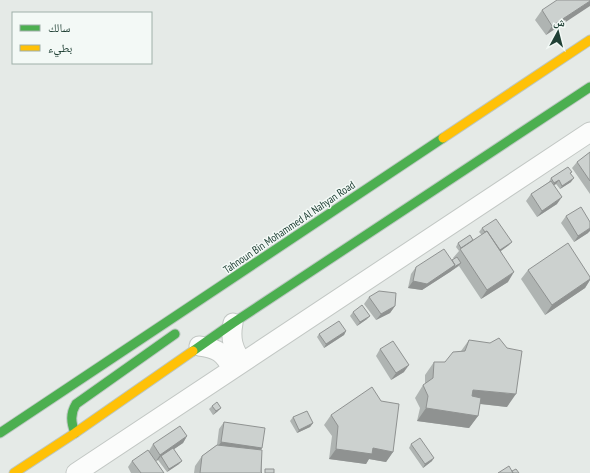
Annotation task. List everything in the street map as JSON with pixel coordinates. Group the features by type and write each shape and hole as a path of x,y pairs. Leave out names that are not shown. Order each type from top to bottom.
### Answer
{"main road":[{"name":"Tahnoun Bin Mohammed Al Nahyan Road","path":"0,433 590,40"},
{"path":"14,473 75,433 233,323 590,87"},
{"path":"223,295 240,274"},
{"path":"75,433 71,415 72,409 76,404 185,328"}],"street":[{"path":"76,473 590,132"},
{"path":"233,323 231,333 232,344 236,353 237,365"},
{"path":"199,346 210,347 220,352 227,359 237,365"}],"building":[{"path":"557,0 590,1 552,26 542,10"},
{"path":"590,152 590,181 577,162"},
{"path":"568,167 574,178 562,186 559,180 554,183 551,178"},
{"path":"551,181 562,197 542,211 531,194"},
{"path":"581,207 590,222 590,228 578,236 566,216"},
{"path":"496,219 512,242 500,250 487,231 485,232 482,228"},
{"path":"487,231 514,272 487,290 460,249"},
{"path":"470,235 473,240 461,248 458,243"},
{"path":"568,243 590,279 552,305 528,270"},
{"path":"444,249 455,265 427,284 413,281 416,267"},
{"path":"457,257 461,263 452,268 455,265 452,260"},
{"path":"379,291 396,293 395,306 381,314 369,297"},
{"path":"362,305 370,316 360,322 353,312"},
{"path":"339,321 346,331 326,344 319,334"},
{"path":"499,338 507,348 522,351 516,394 473,390 472,396 481,398 478,416 426,408 428,396 423,385 433,378 434,362 445,362 453,352 465,351 469,340 490,343"},
{"path":"393,341 409,365 396,373 380,349"},
{"path":"372,387 381,401 399,404 393,452 373,448 372,454 336,449 338,426 331,415"},
{"path":"217,402 221,408 216,411 212,406"},
{"path":"307,411 313,423 299,430 293,417"},
{"path":"224,422 265,428 262,448 221,442"},
{"path":"180,426 187,436 160,455 153,444"},
{"path":"420,438 434,458 425,464 411,444"},
{"path":"217,445 262,450 262,473 200,473 202,456"},
{"path":"173,448 182,461 169,469 161,456"},
{"path":"148,450 164,473 141,473 132,461"},
{"path":"509,466 513,473 498,473"},
{"path":"265,469 274,469 274,473 265,473"},
{"path":"516,469 519,473 513,473 512,471"}],"traffic: fast":[{"path":"193,351 590,87"},
{"path":"0,433 443,138"},
{"path":"75,433 72,418 76,404 175,334"}],"traffic: slow":[{"path":"443,138 590,40"},
{"path":"14,473 75,433 193,351"}]}
